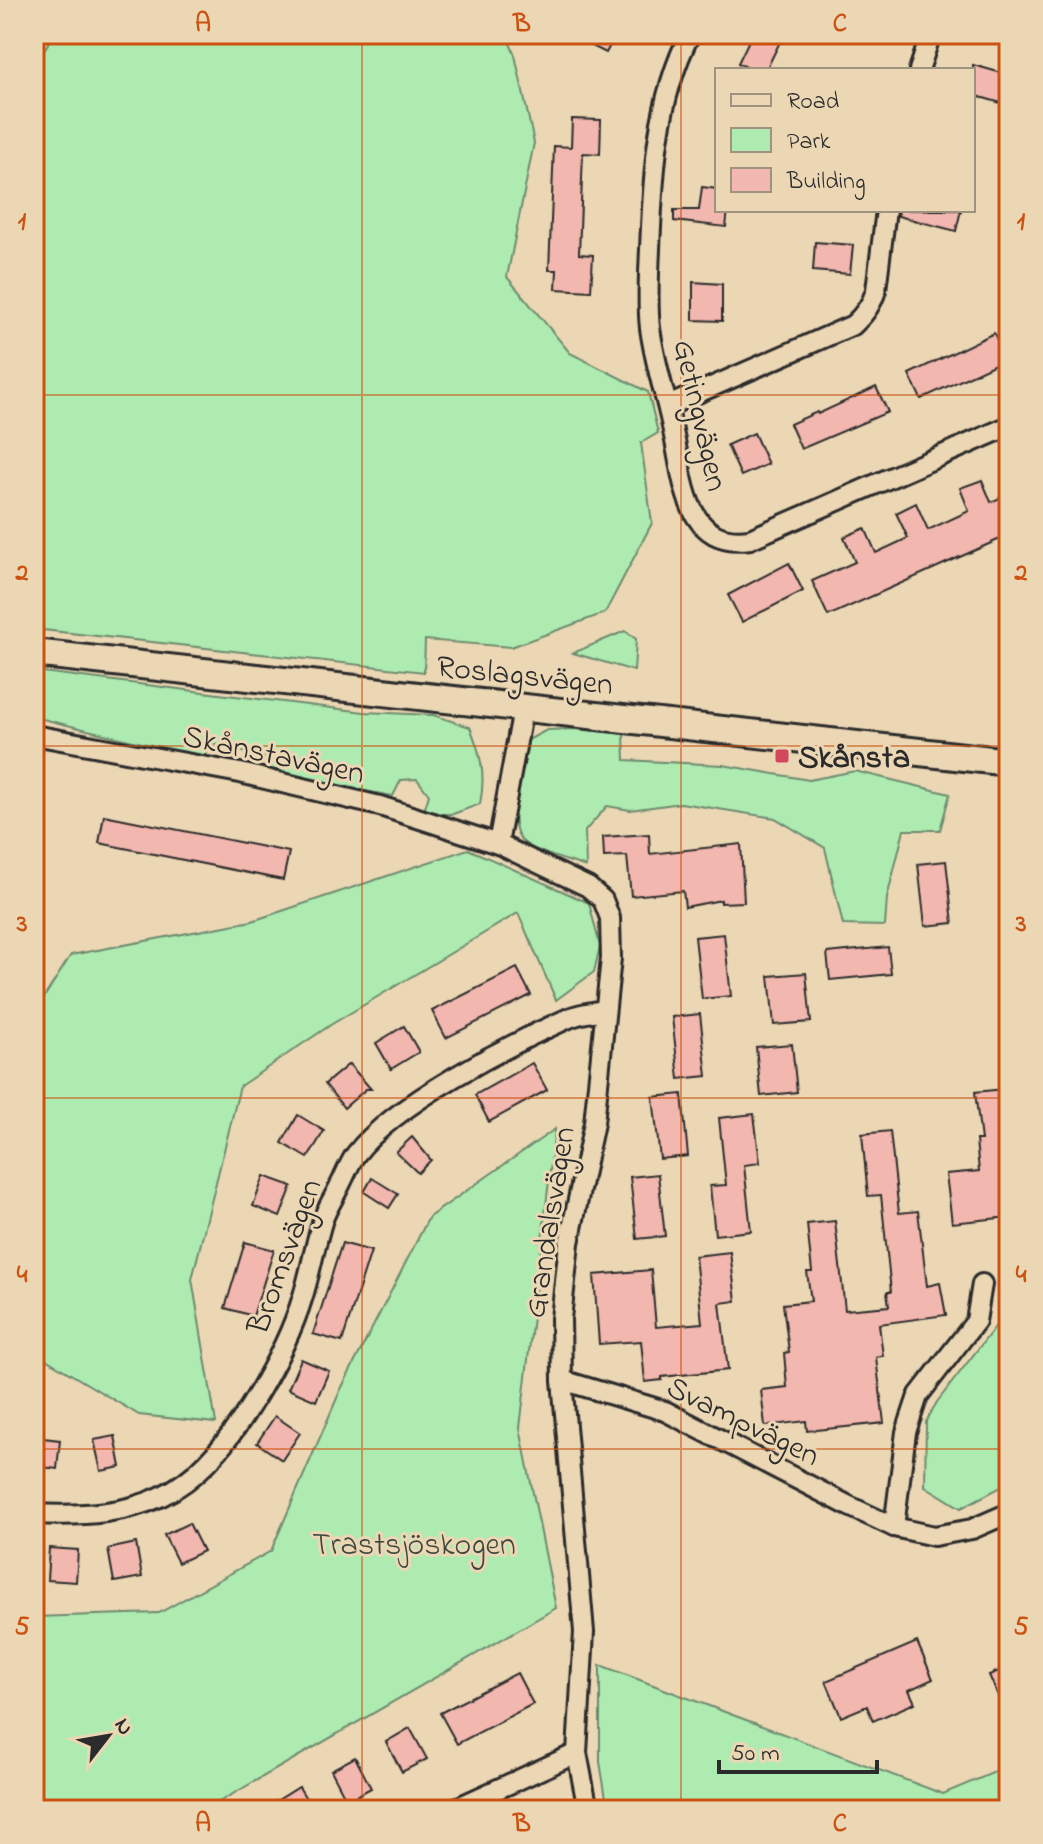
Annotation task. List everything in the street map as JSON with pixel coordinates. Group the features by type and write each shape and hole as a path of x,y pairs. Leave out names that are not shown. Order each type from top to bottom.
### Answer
{"main road":[{"name":"Roslagsvägen","path":"34,653 1009,762"}],"street":[{"name":"Getingvägen","path":"690,34 664,99 657,144 651,219 650,325 685,485 696,518 710,533 731,541 763,535 1009,426"},
{"path":"920,68 931,34"},
{"path":"668,406 853,325 872,302 876,290 886,212"},
{"path":"498,844 523,709"},
{"name":"Skånstavägen","path":"34,735 256,777 380,806 498,844"},
{"name":"Grandalsvägen","path":"498,844 588,887 603,900 610,918 611,958 594,1123 569,1243 561,1319 562,1380 584,1632 577,1753 588,1810"},
{"name":"Bromsvägen","path":"34,1514 97,1514 137,1506 165,1494 201,1471 237,1428 280,1352 302,1299 324,1216 355,1155 394,1118 471,1068 572,1017 604,1010"},
{"path":"894,1527 906,1432 918,1396 976,1321 982,1284"},
{"name":"Svampvägen","path":"562,1380 665,1411 894,1527 934,1536 972,1529 1009,1513"},
{"path":"452,1810 577,1753"}],"green space":[{"path":"53,34 506,34 515,55 534,143 507,277 570,353 648,392 658,433 641,443 652,523 605,613 511,647 425,640 424,672 34,629 34,69"},
{"path":"625,631 636,639 634,671 573,653"},
{"path":"34,671 364,712 433,715 470,727 481,765 483,784 480,804 453,814 423,814 429,795 417,779 401,780 393,796 267,774 267,758 213,744 203,758 34,717"},
{"path":"576,729 624,734 625,760 723,765 809,780 855,771 950,794 940,830 904,830 887,898 885,926 843,925 825,848 775,818 681,803 630,810 607,806 585,831 586,867 526,844 515,825 514,811 528,740 547,730"},
{"path":"468,849 589,903 600,946 594,972 556,1000 518,913 332,1024 240,1086 192,1279 216,1423 139,1415 34,1352 34,1013 71,955 252,921"},
{"name":"Trastsjöskogen","path":"555,1129 520,1428 556,1608 205,1810 34,1810 34,1617 159,1613 271,1551 340,1391 429,1217"},
{"path":"1009,1309 1009,1483 961,1508 925,1486 926,1422 937,1402"},
{"path":"600,1665 943,1794 1009,1766 1009,1810 608,1810 600,1762"}],"building":[{"path":"568,34 616,34 606,53"},
{"path":"752,34 764,34 780,42 767,68 748,68 738,63"},
{"path":"973,65 1009,75 1001,103 975,96"},
{"path":"572,119 601,120 600,154 583,153 579,254 593,255 591,291 556,289 557,270 549,270 554,146 571,147"},
{"path":"702,187 715,189 715,212 728,212 726,227 674,221 674,210 699,210"},
{"path":"899,212 961,212 956,231 898,216"},
{"path":"815,242 853,245 850,274 813,271"},
{"path":"693,282 722,284 722,321 693,320"},
{"path":"994,333 1006,359 921,399 909,374"},
{"path":"876,387 888,412 801,449 790,424"},
{"path":"754,433 768,464 741,476 727,445"},
{"path":"982,480 991,502 1009,494 1009,535 828,616 812,581 855,562 844,537 865,528 876,553 908,538 896,513 916,503 928,530 969,511 960,488"},
{"path":"789,563 803,591 742,622 728,595"},
{"path":"104,815 289,852 283,880 99,843"},
{"path":"649,834 650,854 741,844 744,902 721,903 721,900 685,907 683,891 631,896 627,856 604,857 603,837"},
{"path":"946,861 953,923 925,926 918,864"},
{"path":"724,934 731,996 702,999 695,937"},
{"path":"888,947 891,974 830,980 827,953"},
{"path":"517,968 531,995 446,1038 432,1011"},
{"path":"806,973 811,1022 774,1025 769,976"},
{"path":"700,1014 707,1076 679,1079 672,1017"},
{"path":"404,1026 419,1052 391,1069 376,1043"},
{"path":"792,1044 797,1092 761,1096 756,1047"},
{"path":"532,1063 547,1090 489,1122 475,1095"},
{"path":"349,1064 371,1089 366,1089 344,1108 325,1084"},
{"path":"1004,1089 1009,1138 1009,1217 952,1223 946,1174 979,1171 976,1140 981,1140 975,1092"},
{"path":"682,1094 688,1156 660,1159 653,1097"},
{"path":"754,1114 760,1163 744,1165 751,1231 715,1235 710,1186 726,1185 719,1118"},
{"path":"298,1115 324,1131 308,1158 282,1143"},
{"path":"890,1131 899,1213 918,1211 927,1286 940,1283 946,1315 879,1324 883,1356 876,1357 884,1423 807,1431 806,1421 765,1426 761,1390 787,1387 784,1353 789,1352 783,1304 811,1301 807,1272 812,1272 807,1224 835,1221 845,1310 889,1306 887,1292 891,1292 881,1195 868,1196 862,1134"},
{"path":"412,1137 431,1160 418,1173 396,1152"},
{"path":"658,1174 665,1236 637,1239 630,1177"},
{"path":"264,1176 292,1186 280,1217 253,1206"},
{"path":"372,1178 398,1194 389,1208 364,1192"},
{"path":"245,1242 274,1250 253,1316 225,1308"},
{"path":"342,1243 371,1251 342,1342 313,1334"},
{"path":"730,1252 736,1301 720,1303 728,1370 662,1377 662,1380 645,1382 641,1341 599,1344 594,1275 651,1270 656,1327 702,1323 695,1256"},
{"path":"301,1359 329,1371 316,1401 288,1389"},
{"path":"275,1416 300,1433 282,1460 257,1443"},
{"path":"115,1436 121,1467 101,1471 94,1440"},
{"path":"34,1437 60,1440 57,1469 34,1466"},
{"path":"189,1523 203,1551 178,1563 164,1535"},
{"path":"136,1543 142,1577 114,1582 108,1549"},
{"path":"49,1548 78,1550 76,1582 47,1580"},
{"path":"917,1642 933,1679 909,1690 915,1703 873,1721 867,1706 841,1717 826,1681"},
{"path":"1009,1667 1009,1721 989,1675"},
{"path":"517,1673 533,1704 457,1744 440,1713"},
{"path":"410,1728 427,1759 402,1772 386,1742"},
{"path":"355,1757 371,1788 347,1801 331,1770"},
{"path":"299,1787 313,1810 262,1810"}],"place":[{"name":"Skånsta","path":"782,756"}]}
